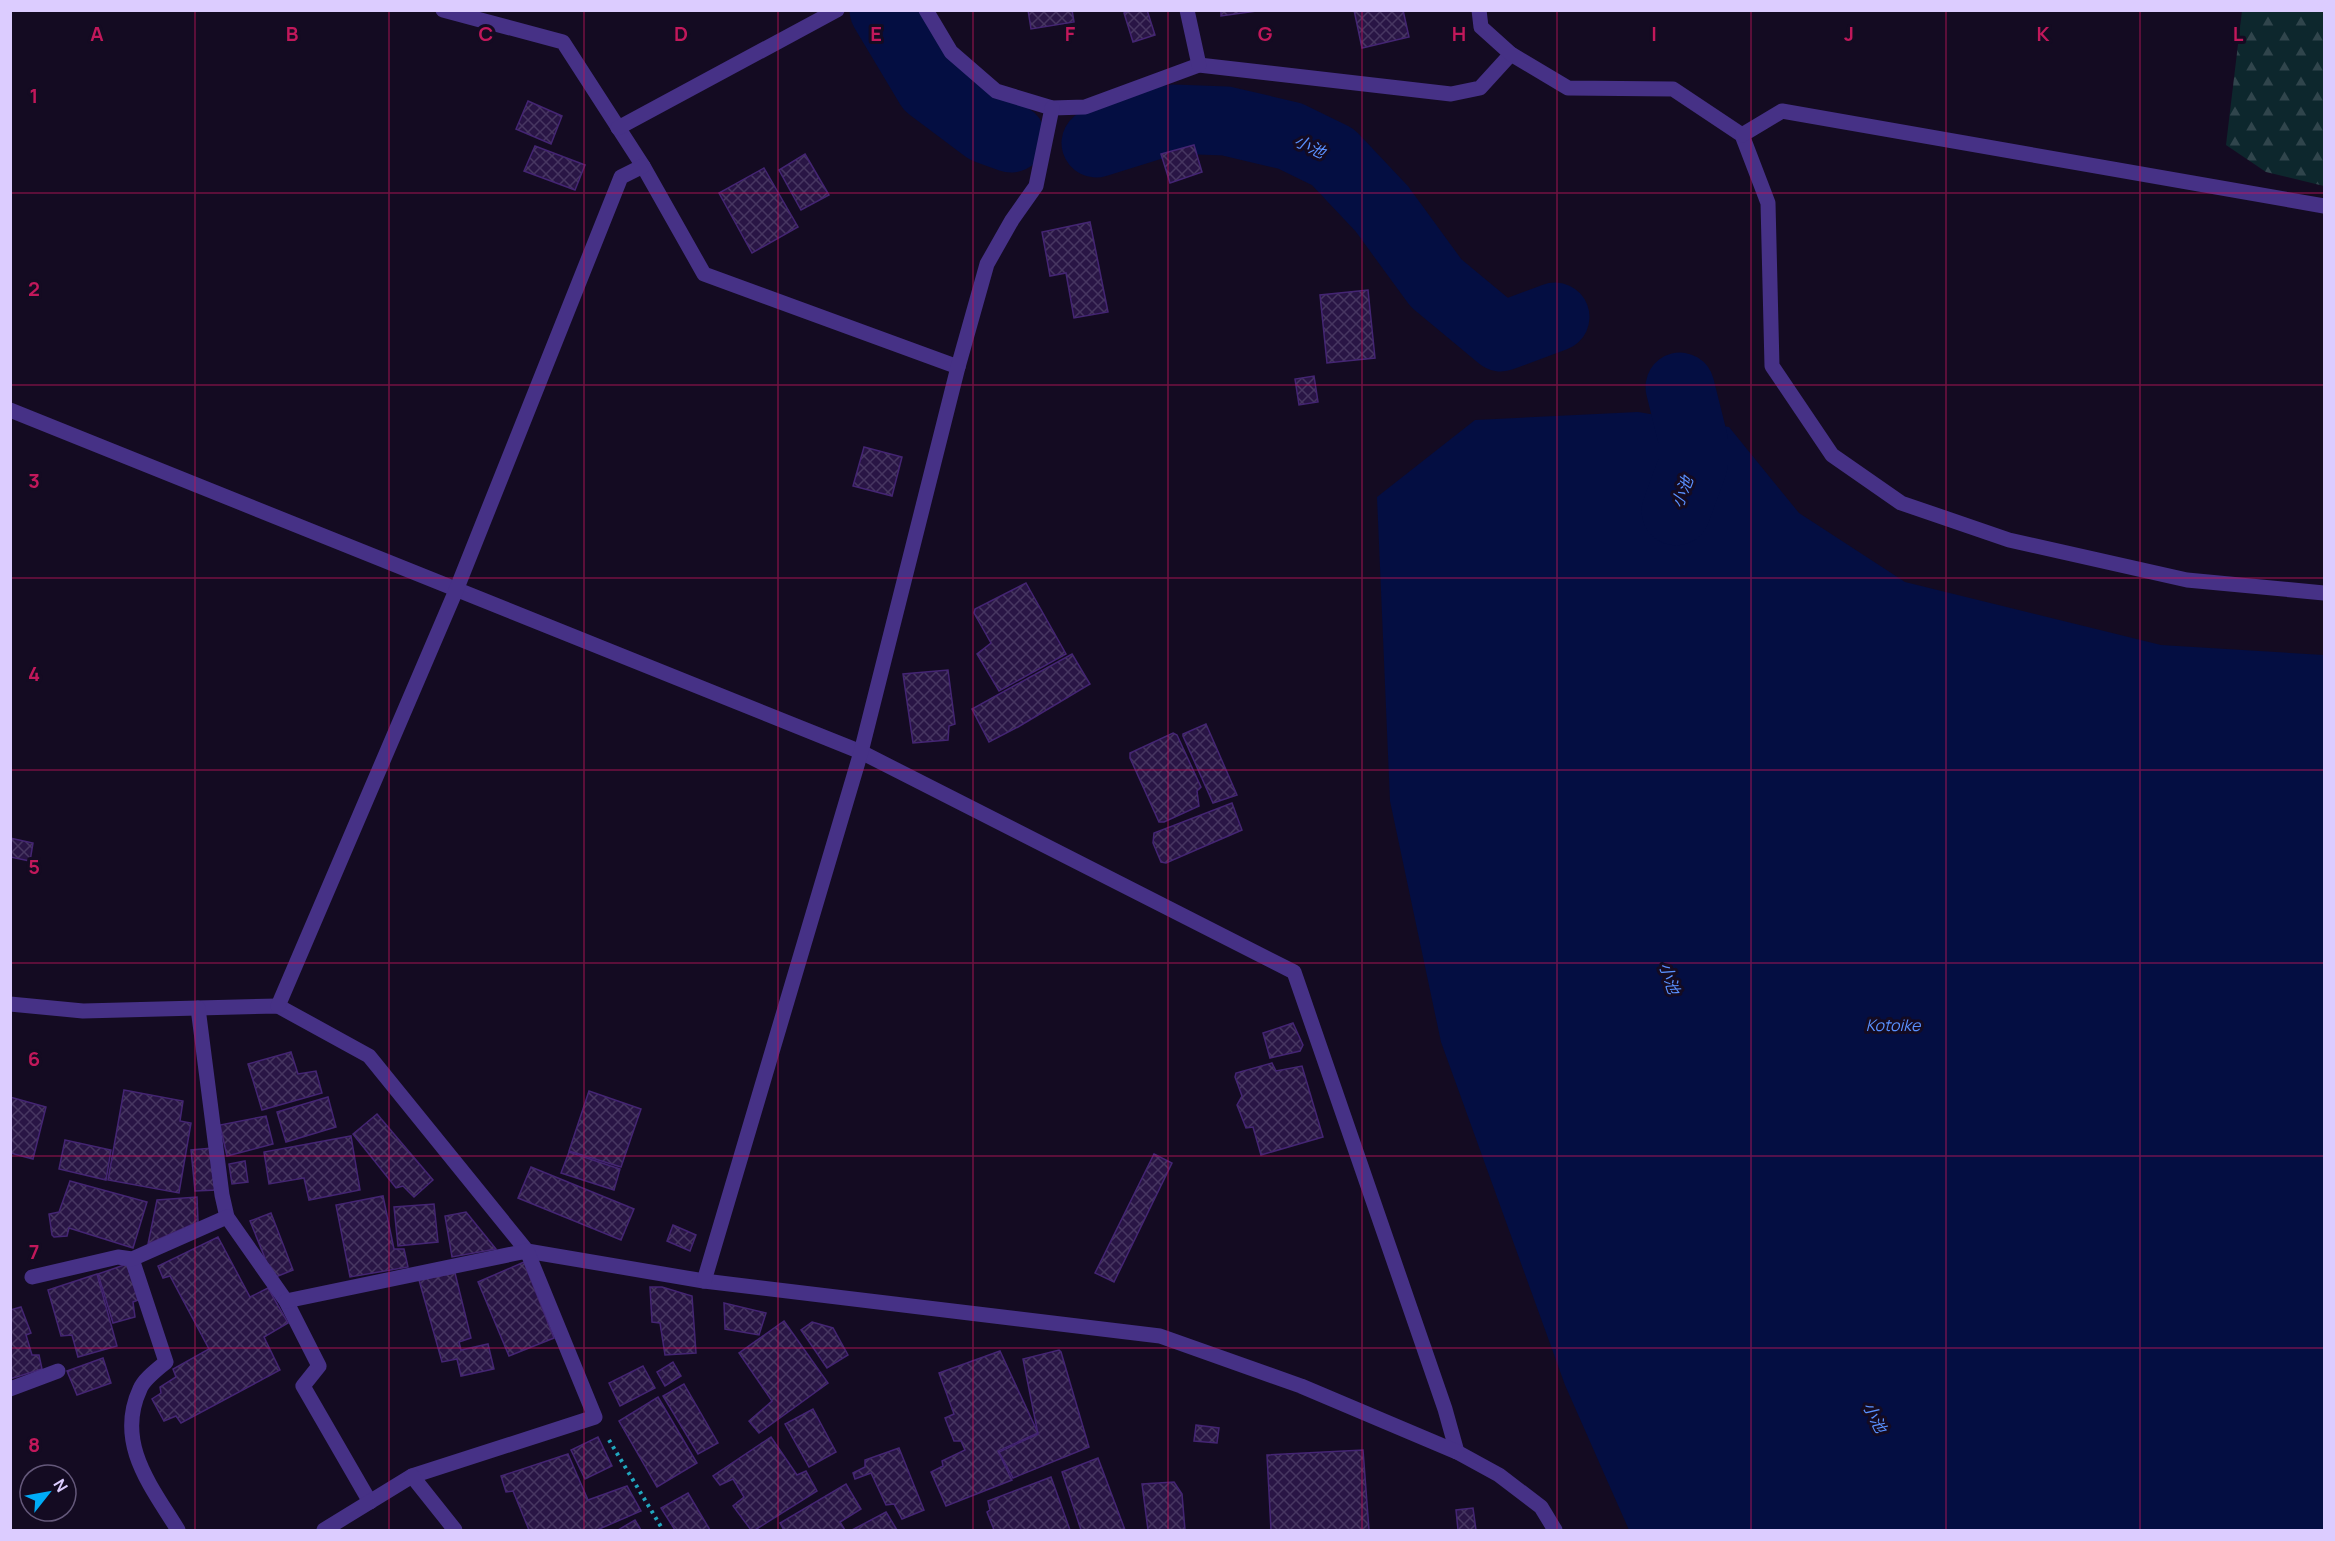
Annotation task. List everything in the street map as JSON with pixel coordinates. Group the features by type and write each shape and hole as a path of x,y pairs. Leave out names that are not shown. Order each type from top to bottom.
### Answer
{"street":[{"path":"443,10 563,42 643,166 704,274 958,367"},
{"path":"618,128 837,10"},
{"path":"926,10 951,52 996,91 1052,108 1085,107 1199,65 1450,94 1480,88 1511,54"},
{"path":"1186,10 1199,65"},
{"path":"1479,10 1481,27 1511,54 1568,88 1674,90 1742,135 1768,203 1772,366 1832,455 1901,503 2009,540 2187,580 2325,593"},
{"path":"704,1281 861,752 958,367 987,264 1012,220 1036,186 1052,108"},
{"path":"1742,135 1782,111 2325,206"},
{"path":"278,1006 457,588 621,177 643,166"},
{"path":"10,410 861,752 1294,972 1445,1409 1457,1452"},
{"path":"10,1004 83,1011 278,1006 369,1056 526,1251 595,1417 412,1476 324,1530"},
{"path":"198,1008 222,1195 227,1217 286,1301 319,1366 303,1386 370,1502"},
{"path":"32,1277 118,1257 132,1259 227,1217"},
{"path":"286,1301 526,1251 704,1281 1160,1336 1301,1386 1457,1452 1499,1475 1541,1507 1555,1530"},
{"path":"132,1259 166,1362 140,1387 133,1415 132,1444 141,1469 178,1530"},
{"path":"10,1389 58,1371"},
{"path":"412,1476 455,1530"}],"path":[{"path":"595,1417 663,1530"}],"green space":[{"path":"2242,11 2324,11 2324,186 2266,172 2226,145"}],"water":[{"name":"Kotoike","path":"1638,412 1729,427 1799,513 1905,582 2161,645 2324,655 2324,1530 1629,1530 1565,1385 1441,1042 1390,801 1377,497 1475,420"}],"building":[{"path":"1028,10 1072,10 1074,22 1031,29"},
{"path":"1132,10 1147,10 1155,35 1133,42 1124,13"},
{"path":"1221,10 1264,10 1221,16"},
{"path":"1354,10 1403,10 1409,37 1362,48"},
{"path":"528,101 562,116 551,144 516,129"},
{"path":"1194,145 1202,172 1170,183 1161,154"},
{"path":"535,146 585,165 575,190 524,171"},
{"path":"805,154 829,195 801,210 779,170"},
{"path":"764,168 798,227 752,253 719,193"},
{"path":"1090,222 1108,312 1074,318 1066,273 1050,276 1042,232"},
{"path":"1368,290 1375,358 1327,363 1320,295"},
{"path":"1314,376 1318,402 1299,405 1295,379"},
{"path":"864,447 902,457 892,496 853,486"},
{"path":"1026,583 1066,654 999,691 977,654 991,643 974,613 975,609"},
{"path":"1072,654 1090,684 989,742 972,709"},
{"path":"948,670 955,724 949,726 948,740 913,743 903,674"},
{"path":"1206,724 1237,795 1213,803 1183,736"},
{"path":"1173,733 1177,735 1201,787 1197,791 1199,806 1164,822 1159,822 1130,758 1130,753"},
{"path":"1232,803 1242,830 1166,863 1161,862 1153,843 1154,833"},
{"path":"10,838 33,843 30,861 10,857"},
{"path":"1293,1023 1303,1045 1300,1051 1270,1058 1263,1033"},
{"path":"291,1052 298,1074 316,1071 322,1093 262,1110 248,1064"},
{"path":"1272,1063 1276,1071 1302,1066 1323,1137 1261,1155 1253,1127 1246,1128 1237,1105 1242,1096 1235,1077 1236,1073"},
{"path":"124,1090 183,1101 180,1121 191,1123 179,1193 108,1180"},
{"path":"589,1091 641,1109 621,1167 569,1151"},
{"path":"10,1097 46,1107 33,1159 10,1153"},
{"path":"328,1097 336,1127 286,1142 277,1112"},
{"path":"377,1114 433,1180 414,1197 403,1186 396,1188 353,1134"},
{"path":"266,1116 273,1144 227,1156 220,1125"},
{"path":"351,1136 360,1190 309,1200 304,1178 269,1184 264,1152"},
{"path":"65,1140 111,1150 106,1180 59,1169"},
{"path":"212,1148 217,1190 195,1191 191,1150"},
{"path":"569,1152 620,1169 614,1190 561,1173"},
{"path":"1154,1154 1172,1163 1114,1282 1095,1273"},
{"path":"245,1161 248,1182 232,1184 229,1164"},
{"path":"531,1167 634,1209 621,1240 518,1198"},
{"path":"70,1181 147,1202 133,1248 69,1228 67,1236 54,1237 52,1235 49,1214 59,1212"},
{"path":"383,1196 394,1249 404,1249 408,1267 350,1277 336,1205"},
{"path":"197,1197 198,1222 148,1244 157,1200"},
{"path":"434,1204 438,1242 398,1246 394,1207"},
{"path":"466,1212 496,1249 452,1257 445,1216"},
{"path":"271,1213 293,1270 273,1278 250,1221"},
{"path":"673,1225 696,1235 690,1251 667,1241"},
{"path":"218,1237 250,1297 268,1288 288,1323 264,1337 280,1370 181,1423 176,1416 164,1421 152,1399 161,1393 160,1387 176,1377 173,1369 209,1349 170,1276 163,1278 158,1266"},
{"path":"524,1262 554,1338 509,1356 478,1282"},
{"path":"127,1264 138,1300 133,1302 135,1317 113,1323 98,1274"},
{"path":"455,1273 471,1338 459,1342 461,1350 488,1344 494,1369 461,1376 457,1359 442,1362 419,1280"},
{"path":"97,1274 117,1346 78,1357 72,1335 61,1336 48,1290"},
{"path":"650,1287 662,1287 692,1296 696,1353 665,1355 660,1323 652,1322"},
{"path":"724,1303 766,1313 759,1335 725,1329"},
{"path":"21,1307 31,1333 26,1335 32,1355 39,1355 42,1369 10,1379 10,1310"},
{"path":"784,1321 828,1383 759,1433 749,1421 772,1401 739,1353"},
{"path":"812,1322 833,1328 848,1355 827,1368 801,1330"},
{"path":"1059,1350 1089,1447 1013,1478 999,1452 1038,1434 1023,1359"},
{"path":"1000,1351 1038,1433 998,1451 1012,1480 946,1506 931,1472 943,1466 942,1461 965,1450 961,1441 954,1441 945,1418 954,1414 939,1373"},
{"path":"103,1358 111,1383 77,1395 67,1371"},
{"path":"673,1362 681,1376 665,1386 657,1372"},
{"path":"643,1366 655,1388 620,1406 609,1383"},
{"path":"684,1384 718,1443 698,1454 663,1396"},
{"path":"658,1397 697,1463 657,1487 619,1421"},
{"path":"813,1409 836,1452 809,1467 785,1424"},
{"path":"1196,1425 1219,1428 1217,1443 1194,1441"},
{"path":"598,1437 612,1466 585,1479 571,1450"},
{"path":"771,1437 797,1475 806,1471 817,1491 755,1530 751,1530 733,1506 744,1497 733,1479 720,1485 713,1476"},
{"path":"899,1448 924,1510 902,1519 894,1504 886,1505 871,1473 855,1479 853,1473 865,1467 865,1460"},
{"path":"1363,1450 1369,1530 1271,1530 1267,1455"},
{"path":"568,1454 588,1500 627,1486 641,1511 597,1530 529,1530 513,1491 506,1492 501,1476"},
{"path":"1098,1458 1125,1530 1081,1530 1062,1472"},
{"path":"1051,1477 1070,1530 994,1530 987,1512 990,1510 988,1501"},
{"path":"1174,1482 1182,1494 1185,1530 1148,1530 1142,1484"},
{"path":"846,1484 861,1509 840,1522 845,1530 784,1530 780,1523"},
{"path":"688,1493 710,1530 675,1530 661,1508"},
{"path":"1473,1508 1476,1530 1458,1530 1456,1510"},
{"path":"886,1512 897,1530 852,1530"},
{"path":"635,1520 641,1530 618,1530"}],"waterway":[{"name":"小池","path":"884,10 930,87 986,129 1011,138"},
{"name":"小池","path":"1096,143 1173,119 1226,121 1290,136 1333,157 1382,209 1436,283 1501,337 1555,317"},
{"name":"小池","path":"1676,511 1693,465 1693,439 1680,387"}]}
